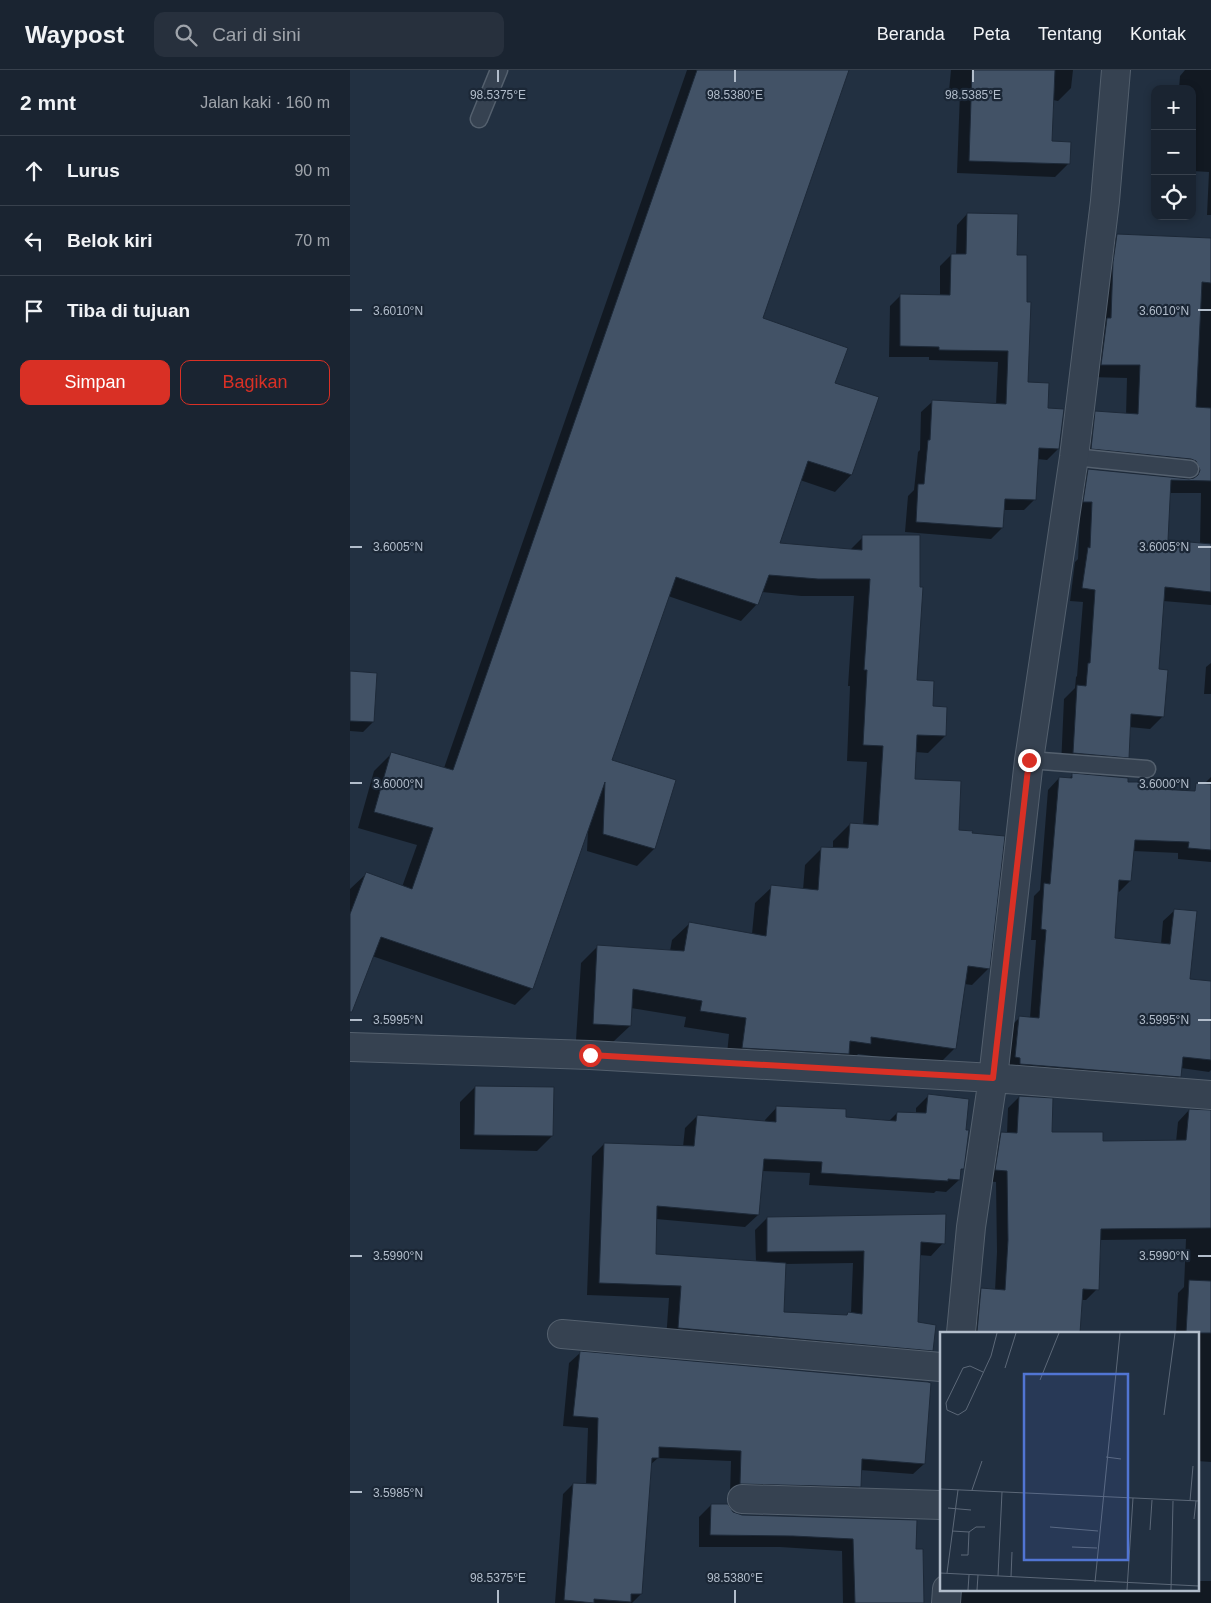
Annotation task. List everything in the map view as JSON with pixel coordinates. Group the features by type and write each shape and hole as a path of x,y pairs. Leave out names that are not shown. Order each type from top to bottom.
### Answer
{"street":[{"path":"962,1332 971,1227 993,1078 1029,760 1074,458 1105,201 1116,70"},
{"path":"350,1047 590,1055 993,1078 1211,1095"},
{"path":"562,1334 940,1367"},
{"path":"742,1499 940,1505"},
{"path":"946,1603 947,1590"}],"lane":[{"path":"479,119 499,70"},
{"path":"1074,458 1190,469"},
{"path":"1029,760 1146,769"}],"building":[{"path":"697,70 849,70 763,318 848,348 835,383 879,397 852,475 808,461 780,543 862,550 862,535 920,535 920,587 923,587 917,680 934,681 933,706 947,707 946,736 917,735 915,779 961,781 959,830 1005,836 990,969 968,966 956,1049 871,1037 871,1044 850,1041 849,1054 742,1048 746,1018 700,1011 702,1001 633,989 631,1026 593,1024 597,945 684,951 689,922 766,936 771,885 818,890 821,847 848,848 850,823 878,825 883,746 863,745 867,670 864,670 870,579 818,579 769,575 758,605 676,577 612,760 676,780 655,849 603,834 605,782 533,989 381,937 352,1012 350,1012 350,914 366,872 412,889 433,828 374,812 391,752 453,770"},
{"path":"972,70 1055,70 1052,141 1071,142 1070,164 969,161"},
{"path":"967,213 1018,214 1017,255 1027,255 1027,302 1031,302 1028,382 1049,383 1048,408 1064,409 1059,449 1039,448 1036,500 1005,499 1003,528 916,522 918,484 924,484 928,440 930,440 932,400 1006,404 1008,351 939,350 939,347 900,346 900,294 950,295 951,254 966,254"},
{"path":"1117,234 1211,238 1211,283 1202,282 1196,407 1211,408 1211,481 1171,480 1168,540 1211,544 1211,592 1165,587 1159,669 1168,670 1164,717 1131,714 1129,758 1073,753 1077,685 1086,686 1088,663 1090,663 1095,590 1082,588 1088,547 1090,548 1092,502 1083,502 1088,469 1189,479 1198,475 1200,470 1196,461 1191,459 1091,449 1095,411 1138,414 1140,365 1101,365 1107,318 1111,318 1113,262"},
{"path":"350,671 377,673 374,722 350,721"},
{"path":"1072,773 1128,778 1128,782 1140,782 1140,788 1195,791 1196,783 1211,784 1211,850 1188,848 1189,842 1135,840 1131,881 1119,880 1115,938 1170,944 1174,909 1197,911 1190,979 1211,981 1211,1060 1183,1057 1181,1077 1020,1064 1020,1058 1015,1057 1019,1016 1039,1018 1046,930 1041,929 1044,883 1050,884 1059,777 1072,778"},
{"path":"475,1086 554,1087 553,1136 474,1135"},
{"path":"928,1094 969,1099 966,1130 969,1130 964,1169 961,1169 960,1180 948,1179 948,1181 821,1173 822,1162 764,1159 759,1215 657,1206 656,1254 786,1263 784,1312 847,1315 848,1312 862,1314 864,1251 767,1252 767,1217 946,1214 945,1244 921,1242 918,1322 936,1325 933,1351 678,1328 681,1286 599,1283 604,1143 694,1146 697,1115 776,1122 776,1106 846,1109 846,1117 896,1121 897,1112 926,1113"},
{"path":"1019,1096 1053,1098 1052,1132 1103,1132 1103,1141 1186,1140 1189,1109 1211,1110 1211,1228 1101,1229 1099,1290 1083,1289 1080,1332 977,1332 981,1288 1005,1290 1008,1240 1007,1171 995,1170 1001,1132 1017,1133"},
{"path":"1189,1280 1211,1281 1211,1333 1186,1332"},
{"path":"580,1351 928,1382 931,1383 925,1464 862,1459 861,1487 740,1484 741,1451 659,1447 659,1458 652,1458 642,1594 631,1594 631,1602 594,1599 594,1603 564,1600 573,1483 596,1484 598,1418 573,1416"},
{"path":"711,1504 728,1504 733,1512 742,1515 917,1520 916,1549 923,1549 924,1603 855,1603 853,1539 710,1535"}],"route":[{"path":"590,1055 993,1078 1029,760"}]}
